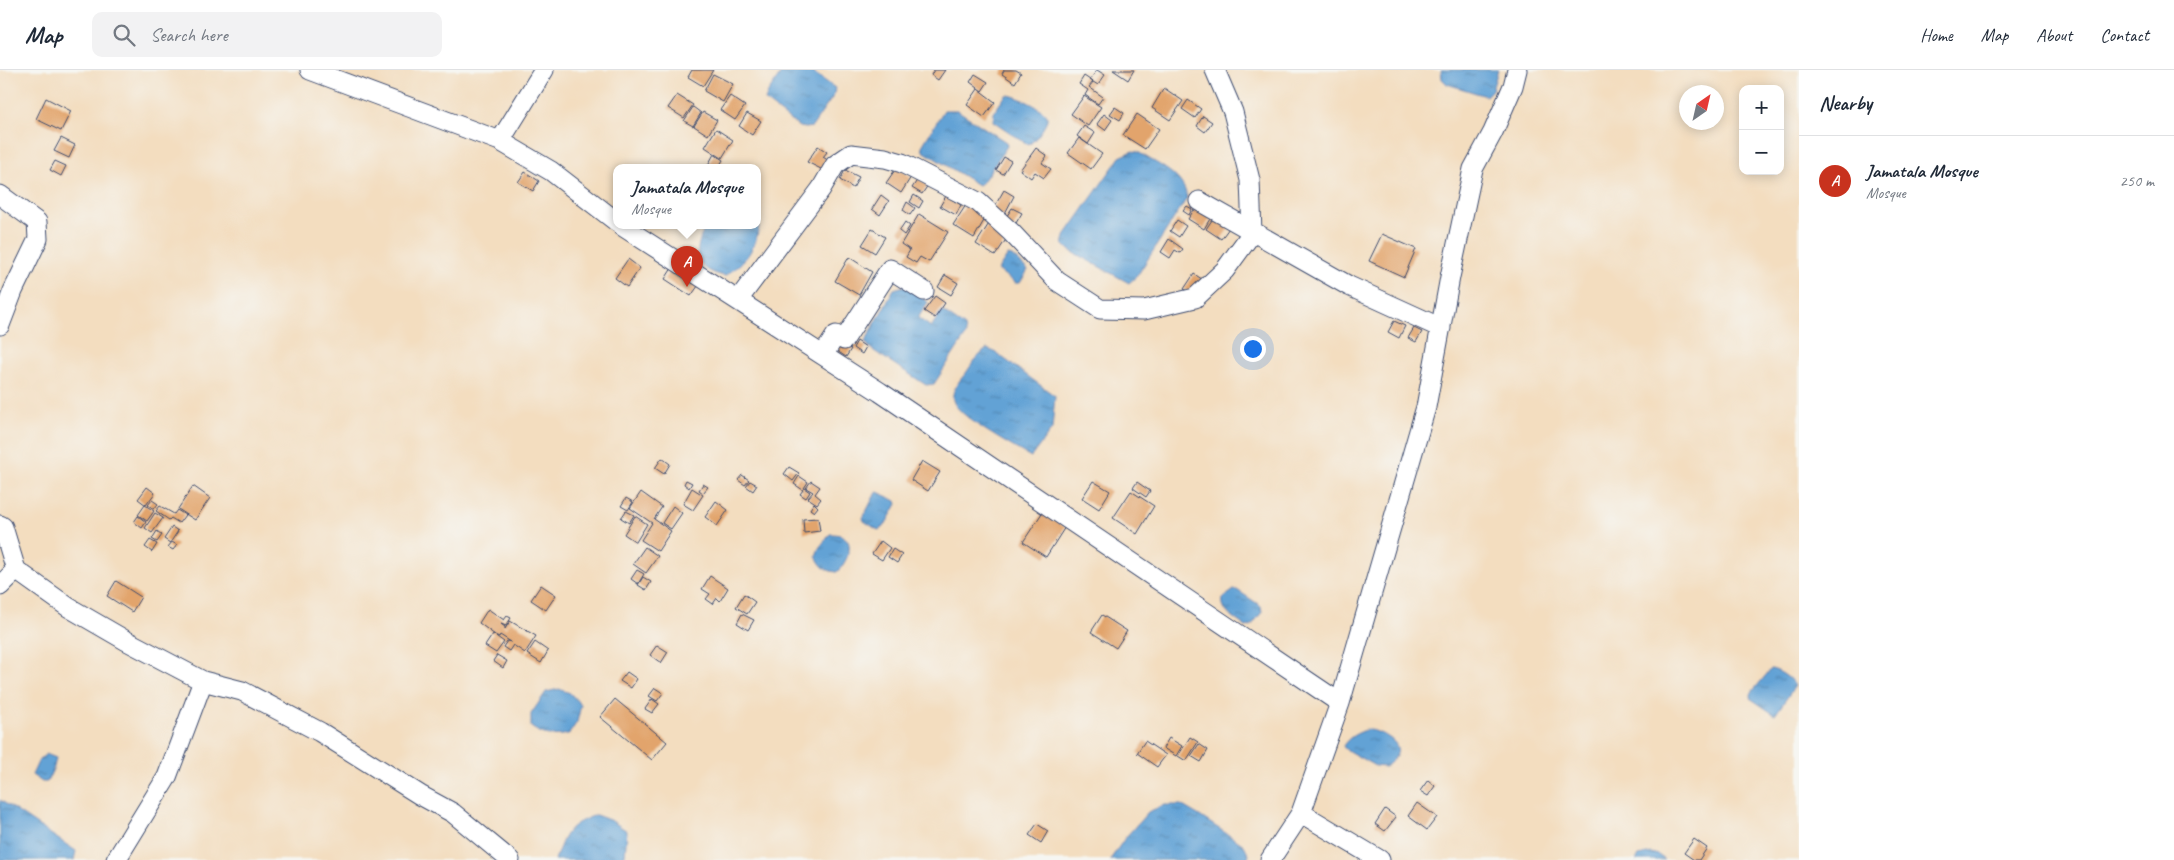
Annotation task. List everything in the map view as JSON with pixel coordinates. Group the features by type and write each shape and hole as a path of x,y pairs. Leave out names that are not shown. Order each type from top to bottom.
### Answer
{"street":[{"path":"310,70 500,141 551,171 613,219"},
{"path":"500,141 544,70"},
{"path":"738,300 821,189 835,165 851,154 885,158 902,163 978,202 1011,232 1057,281 1100,309 1144,310 1195,298 1225,270 1252,233 1250,180 1233,112 1215,70"},
{"path":"1270,860 1301,813 1340,703 1426,407 1474,169 1494,132 1513,86 1517,70"},
{"path":"0,195 37,222 38,239 13,291 0,326"},
{"path":"1199,201 1252,233 1349,286 1441,328"},
{"path":"627,229 823,355 1340,703"},
{"path":"823,355 836,335 844,340 890,270 924,291"},
{"path":"0,525 3,527 16,570 68,607 125,640 203,681 242,692 320,732 420,795 453,813 510,860"},
{"path":"0,586 16,570"},
{"path":"116,860 167,777 203,681"},
{"path":"1301,813 1380,860"}],"water":[{"path":"783,70 810,70 835,88 834,95 812,127 799,127 765,101 767,94"},
{"path":"1441,70 1498,70 1492,90 1486,96 1447,84 1442,79"},
{"path":"1006,95 1028,102 1047,116 1044,127 1031,143 1027,144 993,121 994,112"},
{"path":"944,110 957,110 1006,142 1007,146 982,183 978,185 923,151 922,146"},
{"path":"1133,151 1138,152 1175,176 1181,182 1187,198 1137,276 1129,283 1069,250 1063,244 1066,234 1120,157"},
{"path":"705,229 759,229 747,257 725,276 714,273 701,264 698,251"},
{"path":"1008,255 1012,256 1028,270 1020,283 1015,283 998,270"},
{"path":"904,286 928,302 918,318 931,327 942,311 965,327 966,335 934,384 926,385 871,349 865,342 894,289"},
{"path":"987,349 995,352 1055,396 1052,429 1031,457 975,423 957,407 953,400 953,393 959,382 975,360"},
{"path":"878,492 896,501 897,504 884,527 878,530 864,521 863,518 875,494"},
{"path":"830,534 839,535 848,542 848,554 842,567 837,572 824,568 816,556 819,548"},
{"path":"1237,590 1261,606 1262,612 1251,626 1246,627 1230,615 1224,607 1223,598"},
{"path":"1771,669 1785,675 1795,686 1775,715 1750,698 1752,692"},
{"path":"559,689 570,693 581,705 577,722 569,734 544,734 531,727 531,714 546,692"},
{"path":"1368,729 1384,735 1395,743 1397,754 1385,767 1375,766 1343,746 1351,737"},
{"path":"46,754 56,758 47,782 42,782 32,775 39,760"},
{"path":"0,800 76,851 74,860 0,860"},
{"path":"1164,805 1181,805 1244,845 1249,855 1247,860 1110,860 1125,838 1148,812"},
{"path":"596,815 612,821 627,831 625,855 622,860 555,860 565,836 573,826"},
{"path":"1651,853 1665,860 1636,860 1639,856"}],"building":[{"path":"692,70 713,70 703,86 688,77"},
{"path":"934,70 945,70 938,80 931,75"},
{"path":"1004,70 1016,70 1021,73 1015,83 1002,74"},
{"path":"1097,70 1105,75 1098,85 1090,80"},
{"path":"1113,70 1134,70 1128,80"},
{"path":"713,74 733,84 723,102 704,91"},
{"path":"975,74 988,82 982,91 970,82"},
{"path":"1084,76 1093,82 1089,87 1103,97 1098,104 1085,95 1088,90 1079,84"},
{"path":"1164,88 1183,101 1170,120 1152,108"},
{"path":"978,89 995,102 984,117 967,105"},
{"path":"677,95 693,105 684,118 668,108"},
{"path":"730,96 745,106 735,120 720,110"},
{"path":"1084,96 1101,107 1088,126 1071,114"},
{"path":"46,98 71,111 61,131 36,119"},
{"path":"1188,100 1201,109 1195,118 1182,109"},
{"path":"693,107 701,113 693,126 684,121"},
{"path":"1115,107 1124,113 1120,120 1110,114"},
{"path":"703,112 717,120 708,135 694,126"},
{"path":"747,113 761,121 752,135 739,126"},
{"path":"1104,114 1112,120 1105,130 1097,124"},
{"path":"1137,114 1159,129 1145,149 1123,135"},
{"path":"1203,116 1212,122 1205,132 1197,126"},
{"path":"1084,126 1095,133 1088,144 1077,136"},
{"path":"716,129 733,140 722,158 705,147"},
{"path":"61,138 75,145 69,158 54,151"},
{"path":"1079,138 1102,154 1091,169 1068,153"},
{"path":"818,146 827,152 823,157 829,161 823,170 807,162"},
{"path":"1036,148 1047,156 1042,163 1051,169 1044,178 1035,172 1031,178 1020,170"},
{"path":"714,154 723,160 720,164 709,164"},
{"path":"1004,157 1011,161 1003,174 996,170"},
{"path":"55,161 66,166 61,176 50,170"},
{"path":"897,167 911,177 901,193 886,183"},
{"path":"845,170 859,177 853,188 840,180"},
{"path":"525,172 539,181 533,191 518,182"},
{"path":"918,179 928,185 922,194 912,188"},
{"path":"1004,190 1014,196 1003,217 992,211"},
{"path":"881,195 889,201 880,215 872,209"},
{"path":"914,195 923,201 919,208 910,202"},
{"path":"946,196 961,205 956,215 940,206"},
{"path":"907,202 915,208 910,215 903,210"},
{"path":"966,205 986,217 974,238 953,225"},
{"path":"1187,206 1192,209 1189,215 1183,211"},
{"path":"1196,207 1211,217 1204,229 1188,219"},
{"path":"1012,208 1022,213 1013,228 1003,222"},
{"path":"919,214 948,232 929,262 920,257 916,263 906,257 910,250 901,244"},
{"path":"1214,217 1229,228 1221,239 1206,229"},
{"path":"1177,220 1186,226 1179,237 1170,231"},
{"path":"905,222 910,226 904,235 899,231"},
{"path":"990,222 1009,235 995,256 976,244"},
{"path":"872,229 885,237 875,253 862,245"},
{"path":"1382,234 1416,249 1404,277 1369,261"},
{"path":"1169,239 1183,249 1180,253 1175,250 1170,258 1161,252"},
{"path":"849,257 872,272 859,295 835,281"},
{"path":"628,259 640,268 627,287 615,278"},
{"path":"674,265 703,279 691,296 665,279"},
{"path":"1194,274 1208,283 1198,298 1184,289"},
{"path":"945,275 958,283 951,295 938,287"},
{"path":"935,296 945,303 935,318 924,311"},
{"path":"1394,321 1405,326 1399,338 1388,332"},
{"path":"1414,328 1422,332 1416,342 1408,338"},
{"path":"857,341 866,347 862,354 853,348"},
{"path":"839,342 851,349 846,357 834,349"},
{"path":"662,458 670,464 664,474 655,468"},
{"path":"922,461 940,472 928,491 911,480"},
{"path":"789,467 799,473 793,481 784,474"},
{"path":"742,475 749,480 745,485 738,480"},
{"path":"799,476 808,482 804,488 810,492 806,498 800,494 803,490 794,484"},
{"path":"686,480 692,483 689,488 684,484"},
{"path":"750,481 757,485 753,491 746,486"},
{"path":"811,481 820,487 815,494 821,499 817,504 808,498 813,492 806,488"},
{"path":"1093,481 1110,491 1099,509 1082,498"},
{"path":"1137,482 1150,491 1146,497 1133,488"},
{"path":"703,484 708,487 703,493 699,490"},
{"path":"193,486 210,498 195,520 178,509"},
{"path":"147,487 155,493 146,505 138,499"},
{"path":"692,488 703,495 693,510 683,504"},
{"path":"1131,491 1154,506 1137,534 1113,518"},
{"path":"641,492 662,507 654,519 671,531 658,551 641,540 652,523 630,508"},
{"path":"626,498 633,502 628,510 621,506"},
{"path":"152,500 158,504 154,509 148,505"},
{"path":"716,501 728,510 717,526 705,517"},
{"path":"814,503 818,507 814,512 810,509"},
{"path":"145,505 154,511 147,521 138,515"},
{"path":"160,506 174,514 177,510 185,515 179,523 171,518 169,520 156,511"},
{"path":"673,506 682,513 671,529 662,523"},
{"path":"626,511 634,515 629,523 621,518"},
{"path":"155,513 163,518 152,533 145,528"},
{"path":"1042,513 1065,527 1046,557 1023,542"},
{"path":"138,516 146,522 142,528 134,522"},
{"path":"635,516 647,524 636,542 624,534"},
{"path":"818,518 820,531 804,533 803,519"},
{"path":"172,527 178,531 170,543 164,539"},
{"path":"157,531 162,535 157,542 152,539"},
{"path":"150,540 157,544 152,552 145,547"},
{"path":"881,541 890,548 882,560 872,554"},
{"path":"172,542 177,545 173,550 168,547"},
{"path":"645,547 658,556 646,573 633,564"},
{"path":"893,549 902,555 897,563 888,557"},
{"path":"637,570 644,574 638,584 631,579"},
{"path":"710,576 728,588 720,601 717,598 713,604 706,599 710,594 702,589"},
{"path":"643,577 651,582 646,590 638,585"},
{"path":"116,581 141,597 132,612 107,596"},
{"path":"541,585 556,595 546,610 531,600"},
{"path":"744,594 755,602 747,614 736,607"},
{"path":"488,609 504,620 507,616 511,618 506,626 501,624 505,629 510,621 536,636 525,653 513,645 509,651 503,647 507,641 511,642 500,635 499,637 495,635 479,623"},
{"path":"742,614 754,620 748,630 737,623"},
{"path":"1102,615 1127,631 1116,648 1091,632"},
{"path":"493,634 504,642 496,653 485,646"},
{"path":"535,642 548,651 541,663 527,654"},
{"path":"657,645 668,652 661,663 650,655"},
{"path":"497,655 507,661 503,668 493,661"},
{"path":"627,672 637,679 631,688 620,681"},
{"path":"655,688 663,693 657,701 649,696"},
{"path":"615,699 667,742 652,760 600,717"},
{"path":"652,699 659,704 652,713 645,709"},
{"path":"1190,737 1198,742 1186,761 1178,756"},
{"path":"1169,738 1182,746 1176,756 1163,748"},
{"path":"1145,741 1166,755 1157,767 1137,753"},
{"path":"1199,744 1208,750 1201,762 1191,756"},
{"path":"1428,780 1435,786 1428,796 1420,791"},
{"path":"1417,803 1437,817 1427,830 1408,816"},
{"path":"1385,809 1396,817 1385,831 1375,824"},
{"path":"1037,824 1048,831 1041,843 1029,835"},
{"path":"1694,839 1707,848 1699,860 1694,860 1684,853"}],"place":[{"name":"Jamatala Mosque","path":"687,287"}]}
